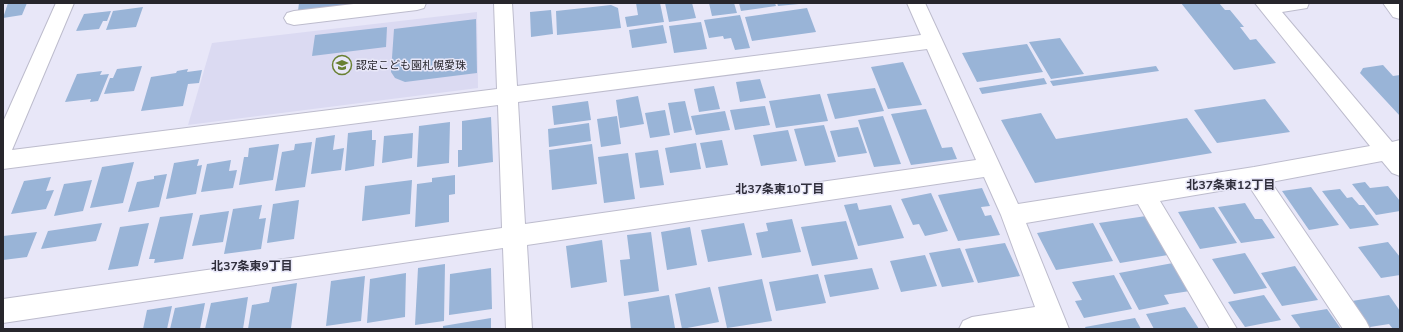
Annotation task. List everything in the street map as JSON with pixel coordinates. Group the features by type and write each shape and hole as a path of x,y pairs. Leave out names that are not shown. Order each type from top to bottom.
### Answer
{"street":[{"path":"3,147 65,3"},
{"path":"294,18 416,3"},
{"path":"503,3 519,329"},
{"path":"916,3 1012,215 1053,323 972,329"},
{"path":"1265,5 1300,3"},
{"path":"1392,3 1400,12"},
{"path":"1265,5 1396,156"},
{"path":"3,160 933,41"},
{"path":"1012,215 1254,176 1396,156"},
{"path":"3,311 990,167"},
{"path":"1254,176 1357,329"},
{"path":"1144,194 1224,329"}],"shaded area":[{"name":"認定こども園札幌愛珠","path":"477,12 478,88 188,125 212,43"}],"building":[{"path":"8,3 27,3 22,15 3,18"},
{"path":"299,3 354,3 354,4 298,11"},
{"path":"636,3 660,3 664,22 627,27 625,17 638,15"},
{"path":"665,3 692,3 696,18 669,22"},
{"path":"709,3 734,3 737,13 712,16"},
{"path":"739,3 775,3 776,6 741,11"},
{"path":"777,3 799,3 799,4 778,6"},
{"path":"1181,3 1219,3 1225,10 1230,10 1244,27 1240,27 1250,40 1256,39 1276,63 1234,70"},
{"path":"611,5 618,8 621,28 557,35 556,11"},
{"path":"143,7 136,27 106,30 113,11"},
{"path":"807,8 816,32 752,41 745,17"},
{"path":"551,10 553,34 531,37 530,12"},
{"path":"111,11 107,21 103,21 99,29 76,31 84,14"},
{"path":"740,15 750,48 735,50 731,38 724,39 723,36 709,38 704,20"},
{"path":"476,19 477,73 405,82 395,78 391,72 394,29"},
{"path":"701,22 707,49 674,53 669,26"},
{"path":"663,25 667,43 632,48 629,30"},
{"path":"387,27 386,47 312,56 315,35"},
{"path":"1060,38 1084,74 1051,79 1029,42"},
{"path":"1027,44 1043,72 977,82 962,53"},
{"path":"903,62 922,105 888,109 871,67"},
{"path":"1383,65 1393,76 1400,75 1400,116 1360,73 1363,68"},
{"path":"142,66 134,91 104,94 110,78 113,78 117,69"},
{"path":"1156,66 1159,71 1053,86 1050,81"},
{"path":"188,69 187,72 202,70 199,83 188,84 183,106 141,111 151,77 176,73 177,71"},
{"path":"102,71 100,75 109,74 98,101 90,102 91,99 65,102 77,74"},
{"path":"1044,78 1047,84 982,94 979,88"},
{"path":"760,79 766,98 740,102 736,82"},
{"path":"714,86 720,109 699,112 694,89"},
{"path":"875,88 884,111 835,119 827,94"},
{"path":"820,94 828,121 776,128 769,101"},
{"path":"638,96 644,124 620,128 616,100"},
{"path":"1265,99 1290,132 1217,143 1194,110"},
{"path":"588,101 591,120 554,125 552,106"},
{"path":"685,101 692,130 674,133 668,103"},
{"path":"765,106 770,125 735,130 730,110"},
{"path":"926,109 942,148 952,147 957,159 911,165 891,114"},
{"path":"665,110 670,135 650,138 645,113"},
{"path":"725,111 730,130 696,135 691,116"},
{"path":"1041,113 1056,139 1187,118 1212,153 1035,183 1001,120"},
{"path":"617,116 621,144 601,147 597,119"},
{"path":"883,116 901,164 874,167 858,120"},
{"path":"491,117 493,162 458,167 458,150 462,150 462,121"},
{"path":"450,122 449,163 417,167 419,126"},
{"path":"589,123 591,141 549,147 548,129"},
{"path":"824,125 836,162 805,166 794,129"},
{"path":"858,127 867,153 838,157 830,131"},
{"path":"372,130 372,140 376,140 374,166 345,171 348,133"},
{"path":"788,130 797,161 761,166 753,135"},
{"path":"413,133 412,158 382,163 384,136"},
{"path":"335,135 333,150 344,148 341,170 311,174 316,138"},
{"path":"722,140 728,165 706,168 700,143"},
{"path":"312,142 305,187 275,191 282,152 294,150 295,144"},
{"path":"696,143 701,169 670,173 665,148"},
{"path":"279,144 273,180 239,185 244,157 248,157 249,148"},
{"path":"592,144 597,184 552,190 549,150"},
{"path":"658,150 664,185 640,188 635,153"},
{"path":"628,153 635,199 604,203 598,157"},
{"path":"199,159 197,166 202,165 196,194 166,199 174,163"},
{"path":"231,160 229,171 237,170 233,188 201,192 207,164"},
{"path":"134,162 123,203 90,208 102,167"},
{"path":"167,174 159,207 128,212 137,182 154,179 154,176"},
{"path":"455,175 455,194 449,195 449,222 415,227 417,184 432,182 432,178"},
{"path":"51,177 46,191 54,190 46,209 11,214 24,181"},
{"path":"92,180 83,211 54,216 64,184"},
{"path":"412,180 410,214 362,221 365,186"},
{"path":"1365,182 1370,188 1388,186 1400,201 1400,211 1376,215 1352,184"},
{"path":"1311,187 1339,225 1309,230 1282,191"},
{"path":"982,188 990,206 981,207 985,216 991,215 1000,235 958,241 938,195"},
{"path":"1340,189 1347,198 1352,197 1359,205 1364,205 1379,225 1350,229 1322,191"},
{"path":"931,193 948,231 925,236 919,224 913,225 901,199"},
{"path":"299,200 294,239 267,243 273,204"},
{"path":"857,203 859,210 891,205 904,238 858,246 844,205"},
{"path":"1245,203 1255,219 1262,219 1275,238 1241,243 1218,207"},
{"path":"262,205 259,219 266,218 261,249 224,254 233,209"},
{"path":"1214,207 1237,243 1200,249 1178,212"},
{"path":"229,211 223,242 192,246 200,215"},
{"path":"193,213 183,259 154,263 155,259 149,259 160,217"},
{"path":"1146,216 1168,255 1120,263 1099,223"},
{"path":"792,219 801,252 762,258 756,233 768,231 766,223"},
{"path":"846,221 858,259 812,266 801,227"},
{"path":"102,223 96,241 41,249 48,231"},
{"path":"149,223 138,266 108,270 120,227"},
{"path":"744,223 752,255 708,262 701,230"},
{"path":"1093,223 1113,261 1056,270 1037,233"},
{"path":"690,227 697,265 667,270 661,232"},
{"path":"37,232 27,257 3,260 3,236"},
{"path":"651,232 659,291 624,296 620,260 630,259 627,235"},
{"path":"602,240 607,282 571,288 566,246"},
{"path":"1388,242 1400,257 1400,275 1381,278 1358,247"},
{"path":"1005,243 1020,276 978,283 965,249"},
{"path":"960,248 974,282 942,287 929,253"},
{"path":"1245,253 1267,288 1234,294 1212,259"},
{"path":"925,255 937,286 901,292 890,261"},
{"path":"1173,263 1190,291 1164,295 1169,304 1139,310 1119,273"},
{"path":"445,264 444,321 415,325 418,268"},
{"path":"1295,266 1318,300 1282,306 1261,273"},
{"path":"491,268 492,309 449,315 450,274"},
{"path":"872,268 879,289 830,297 824,275"},
{"path":"406,273 405,317 367,323 370,279"},
{"path":"818,274 826,303 776,311 769,282"},
{"path":"1114,275 1132,309 1084,318 1075,301 1082,300 1072,282"},
{"path":"365,276 361,321 326,326 331,281"},
{"path":"762,279 772,321 727,328 718,287"},
{"path":"297,283 291,328 248,329 252,305 269,302 272,287"},
{"path":"710,287 719,322 682,329 675,294"},
{"path":"669,295 675,328 631,329 628,302"},
{"path":"1264,295 1281,320 1245,327 1228,302"},
{"path":"1389,295 1400,311 1400,329 1393,329 1389,324 1370,327 1352,301"},
{"path":"248,297 243,329 205,329 211,303"},
{"path":"205,303 200,329 170,329 175,308"},
{"path":"172,306 167,329 143,329 147,310"},
{"path":"1185,307 1199,329 1154,329 1146,314"},
{"path":"1327,309 1341,329 1301,329 1291,315"},
{"path":"491,318 491,329 443,329 443,326"},
{"path":"1135,318 1141,329 1086,329 1085,327"}],"place":[{"name":"認定こども園札幌愛珠","path":"342,65"}],"district":[{"name":"北37条東12丁目","path":"1231,185"},
{"name":"北37条東10丁目","path":"780,189"},
{"name":"北37条東9丁目","path":"252,266"}]}
